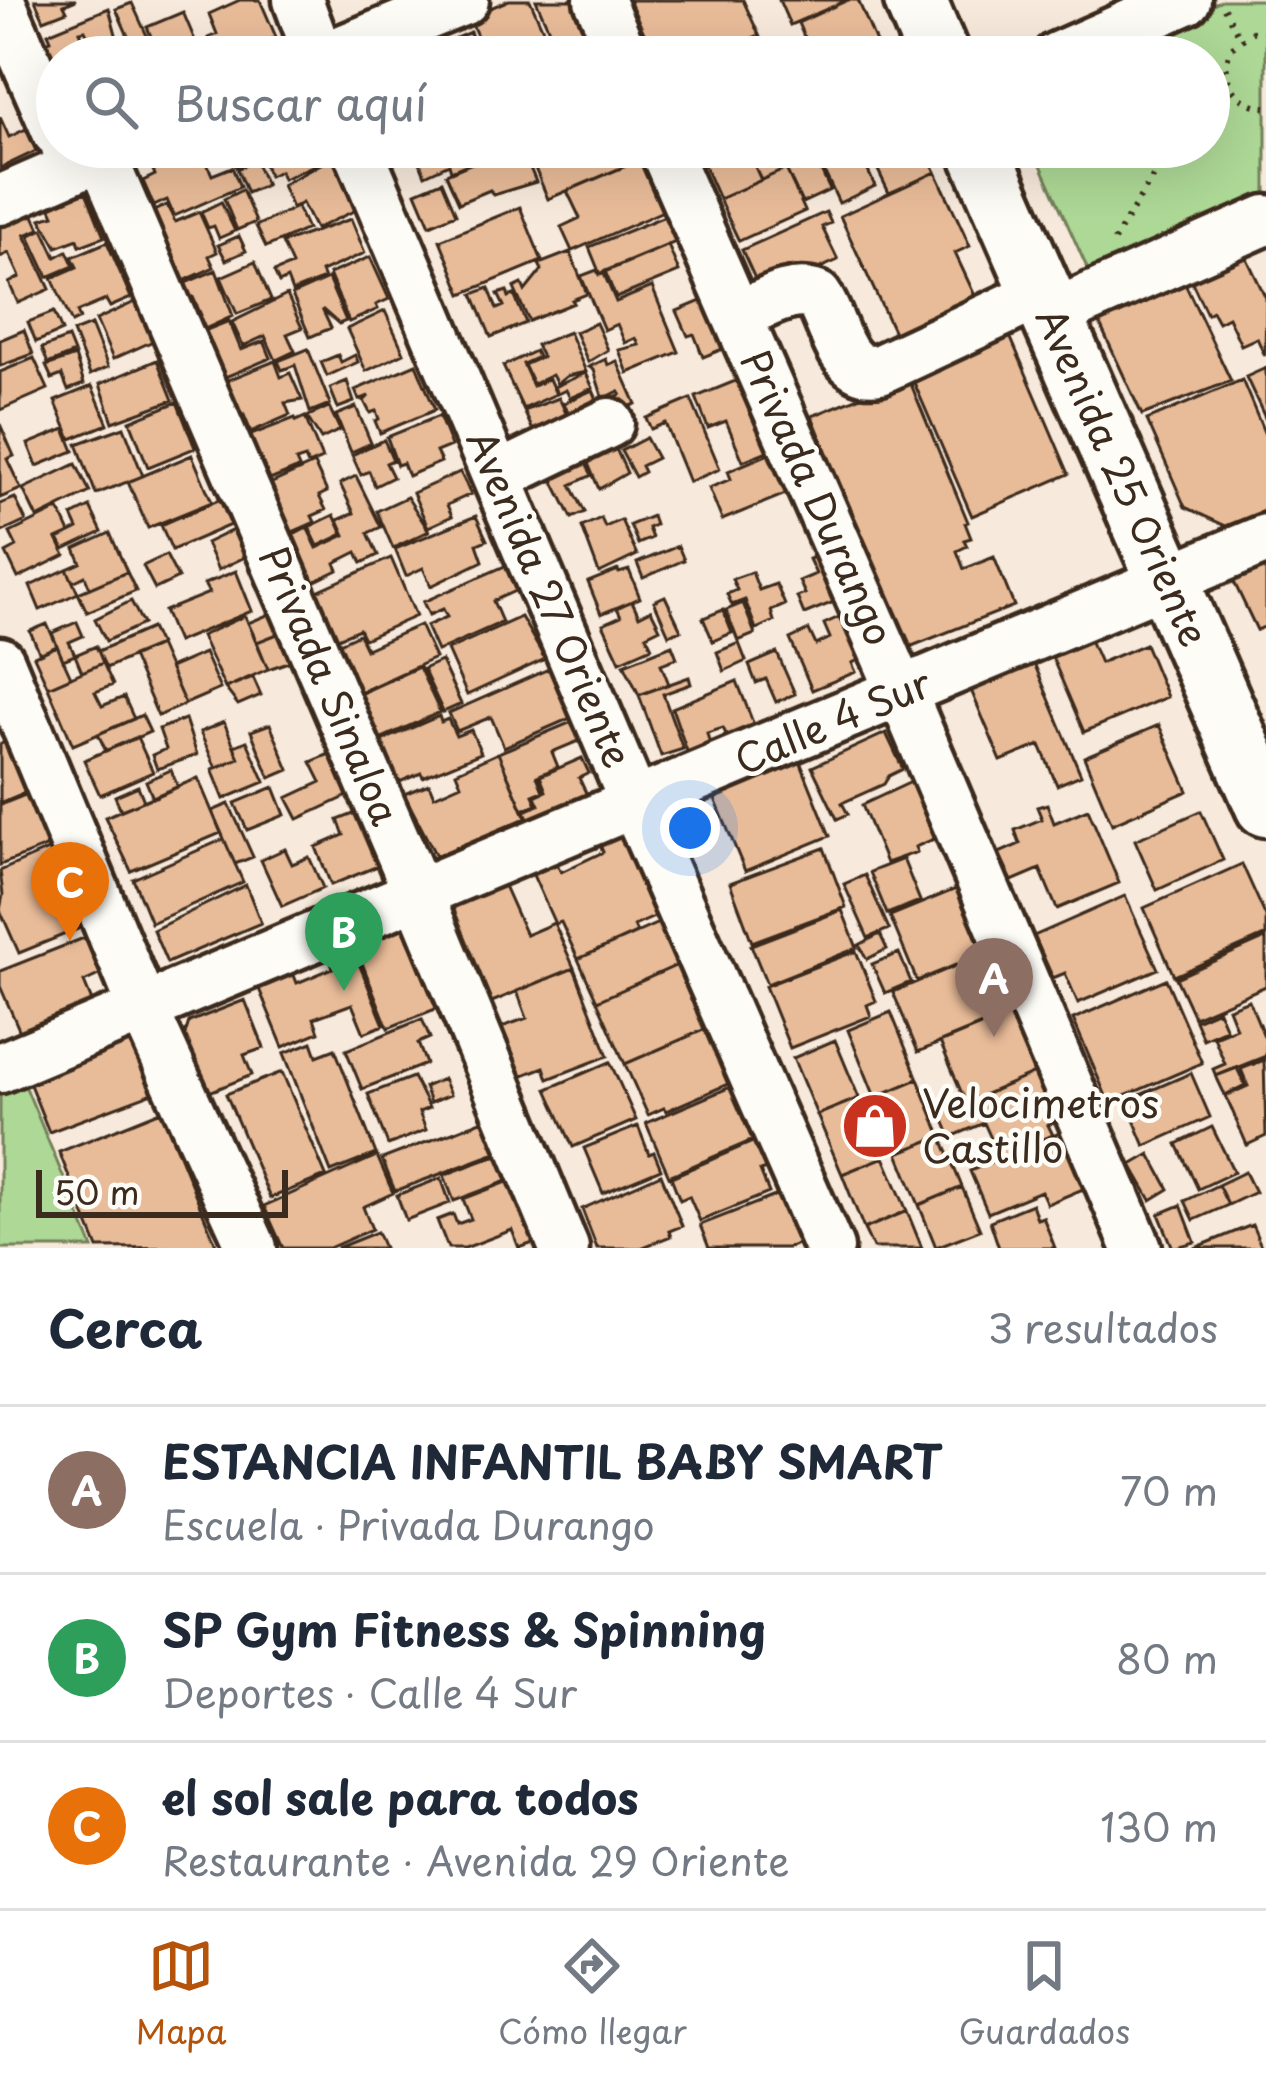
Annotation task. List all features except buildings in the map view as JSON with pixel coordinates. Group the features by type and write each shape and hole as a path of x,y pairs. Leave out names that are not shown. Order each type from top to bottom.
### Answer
{"main road":[{"path":"915,0 930,36"},
{"name":"Avenida 25 Oriente","path":"988,168 1266,806"}],"street":[{"path":"298,0 313,36"},
{"path":"374,36 464,0"},
{"path":"599,0 615,36"},
{"path":"1105,36 1186,0"},
{"name":"Privada Sinaloa","path":"0,1 36,64"},
{"path":"0,200 51,168"},
{"name":"Privada Sinaloa","path":"105,168 417,890 564,1248"},
{"name":"Avenida 27 Oriente","path":"366,168 829,1248"},
{"name":"Privada Durango","path":"672,168 1137,1248"},
{"path":"737,316 792,293 817,296 846,356 866,372 1266,220"},
{"path":"497,477 609,424"},
{"name":"Calle 4 Sur","path":"0,1067 1266,539"},
{"path":"0,662 142,1008 252,1248"}],"path":[{"path":"1219,0 1240,38"},
{"path":"1230,53 1240,38 1266,31"},
{"path":"1230,82 1246,103 1266,106"},
{"path":"1111,245 1158,168"}],"green space":[{"path":"1222,0 1266,0 1266,201 1092,279 1042,168 1230,168 1230,36 1142,36"},
{"path":"24,1083 93,1248 0,1248 0,1092"}],"place":[{"name":"el sol sale para todos","path":"70,941"},
{"name":"SP Gym Fitness & Spinning","path":"344,991"},
{"name":"ESTANCIA INFANTIL BABY SMART","path":"994,1037"},
{"name":"Velocimetros Castillo","path":"875,1126"}]}
